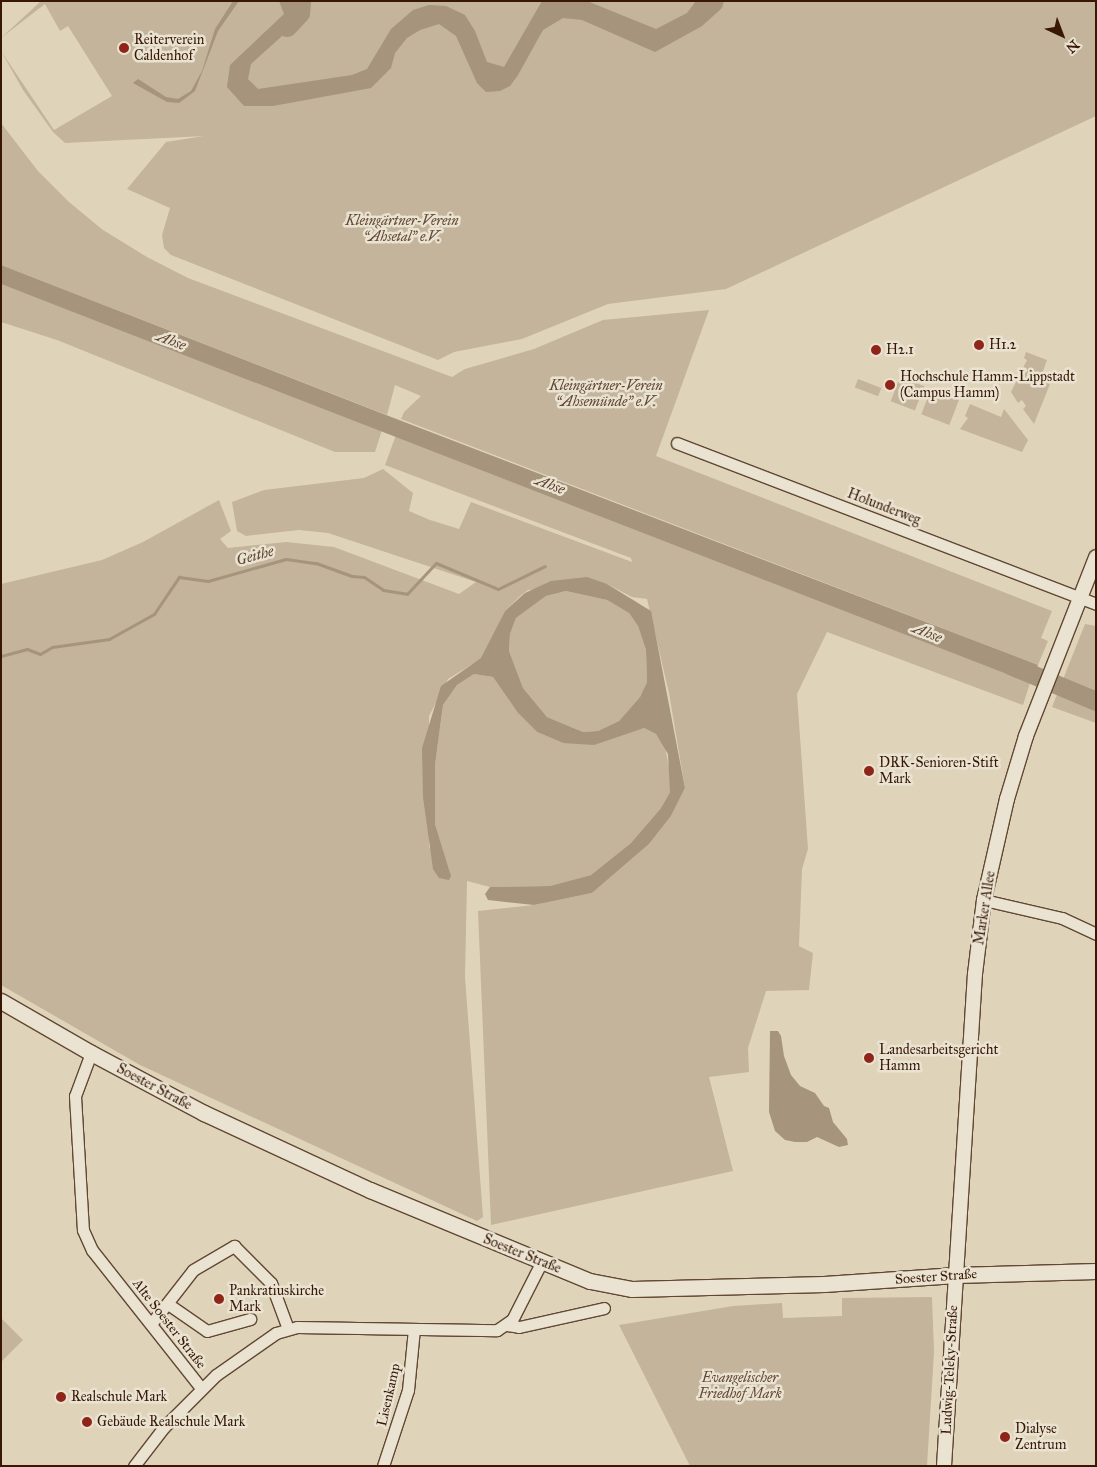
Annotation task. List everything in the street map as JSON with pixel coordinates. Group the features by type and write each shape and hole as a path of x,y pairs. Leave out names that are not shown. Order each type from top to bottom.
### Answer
{"main road":[{"name":"Soester Straße","path":"1,1001 91,1054 204,1113 370,1190 542,1264 590,1281 632,1289 824,1284 956,1275 1096,1271"}],"street":[{"name":"Holunderweg","path":"677,443 1096,604"},
{"name":"Marker Allee","path":"956,1275 975,974 984,900 1007,799 1040,699 1096,557"},
{"path":"984,900 1062,918 1096,934"},
{"name":"Alte Soester Straße","path":"91,1054 75,1096 83,1230 92,1250 201,1388 263,1341 288,1328 497,1330 507,1325 519,1327 604,1308"},
{"path":"151,1324 193,1270 213,1256 237,1247 271,1283 288,1328"},
{"path":"507,1325 542,1264"},
{"name":"Ludwig-Teleky-Straße","path":"944,1466 956,1275"},
{"path":"168,1304 206,1331 250,1319"},
{"name":"Lisenkamp","path":"383,1466 408,1390 414,1329"},
{"path":"134,1466 164,1427 201,1388"}],"green space":[{"name":"Kleingärtner-Verein “Ahsetal” e.V.","path":"41,1 1096,1 1096,116 726,289 608,304 522,339 454,352 438,360 171,255 164,248 162,235 170,208 127,189 166,142 204,136 65,143 53,132 23,90 1,51 54,130 112,96 68,26 60,31 45,4 1,38"},
{"name":"Kleingärtner-Verein “Ahsemünde” e.V.","path":"1,123 38,171 69,202 103,230 147,257 188,278 452,377 465,369 534,349 603,320 709,310 656,456 1052,611 1041,638 1048,641 1038,665 401,419 404,412 421,396 395,385 387,415 1,265"},
{"path":"1,284 382,430 375,452 335,452 57,340 1,322"},
{"path":"1026,352 1047,360 1042,374 1050,384 1034,424 1023,409 1026,406 1022,400 1018,403 1011,392 1027,360 1024,358"},
{"path":"900,377 924,386 915,411 891,401"},
{"path":"858,379 881,388 878,396 855,387"},
{"path":"931,389 959,400 949,425 921,414"},
{"path":"970,404 1001,417 1004,409 1028,440 1022,452 960,429 968,418 965,416"},
{"path":"396,435 767,575 1030,683 1023,705 827,632 797,694 808,849 802,869 799,946 813,953 809,990 766,991 748,1048 749,1072 709,1077 733,1171 491,1225 478,911 534,905 592,893 649,844 671,816 685,788 669,693 647,599 632,597 607,584 528,590 505,611 482,658 448,679 429,716 429,847 449,870 435,824 435,765 443,705 457,685 474,674 493,677 518,713 537,732 563,743 644,728 656,734 665,746 671,779 670,792 661,808 631,843 591,875 550,886 490,887 467,881 465,977 483,1217 477,1221 140,1065 1,985 1,584 102,560 143,542 219,500 231,531 220,539 228,548 286,542 334,547 459,594 476,582 328,533 299,530 246,536 237,531 232,502 264,490 364,478 383,469 413,493 409,511 430,520 459,529 471,502 632,562 631,558 385,465"},
{"path":"566,591 607,600 629,613 638,626 646,650 647,682 640,697 619,721 598,731 583,732 547,717 523,688 509,651 510,634 516,618 546,596"},
{"path":"1085,624 1096,626 1096,723 1052,707"},
{"name":"Evangelischer Friedhof Mark","path":"932,1297 934,1352 927,1466 690,1466 619,1325 733,1306 782,1303 783,1318 842,1316 842,1298"},
{"path":"1,1318 23,1340 1,1362"}],"water":[{"path":"233,1 239,1 218,31 195,91 179,103 167,102 133,83 138,79 166,97 178,99 191,91 202,71 215,29"},
{"path":"279,1 299,1 303,10 292,27 251,64 248,79 258,89 352,75 367,69 391,29 413,10 429,5 446,6 465,15 475,31 487,62 504,67 542,1 587,1 656,29 687,13 696,1 724,1 722,8 702,26 655,52 582,20 563,18 543,30 518,75 510,86 500,91 486,92 477,83 456,36 439,24 420,30 407,38 395,53 391,68 371,88 273,106 244,106 227,87 230,65 284,14"},
{"path":"1,265 1038,665 1030,683 1,284"},
{"path":"587,577 607,584 651,611 685,788 671,816 649,844 592,893 534,905 488,900 485,894 490,887 550,886 591,875 631,843 661,808 670,792 668,754 656,734 644,728 594,745 563,743 537,732 518,713 493,677 474,674 457,685 443,705 435,765 435,824 451,876 449,880 439,878 433,869 423,797 422,748 441,686 481,658 505,611 525,593 551,581","holes":["566,591 607,600 629,613 638,626 646,650 647,682 640,697 619,721 598,731 583,732 547,717 523,688 509,651 510,634 516,618 546,596"]},
{"path":"1065,679 1096,691 1096,707 1060,694"},
{"path":"770,1031 778,1031 781,1036 784,1056 791,1075 800,1086 815,1093 824,1106 829,1108 833,1122 847,1139 848,1145 839,1147 817,1137 807,1142 795,1142 785,1140 775,1131 769,1112"}],"waterway":[{"path":"287,27 300,13 301,1"},
{"name":"Geithe","path":"1,656 27,649 40,654 52,647 109,639 154,614 179,577 208,581 286,559 316,563 352,576 364,577 383,590 407,594 436,563 498,589 545,566"},
{"name":"Ahse","path":"1010,665 1096,701"}],"place":[{"name":"Reiterverein Caldenhof","path":"124,48"},
{"name":"H1.2","path":"979,345"},
{"name":"H2.1","path":"876,350"},
{"name":"Hochschule Hamm-Lippstadt (Campus Hamm)","path":"890,385"},
{"name":"DRK-Senioren-Stift Mark","path":"869,771"},
{"name":"Landesarbeitsgericht Hamm","path":"869,1058"},
{"name":"Pankratiuskirche Mark","path":"219,1299"},
{"name":"Realschule Mark","path":"61,1397"},
{"name":"Gebäude Realschule Mark","path":"87,1422"},
{"name":"Dialyse Zentrum","path":"1005,1437"}]}
